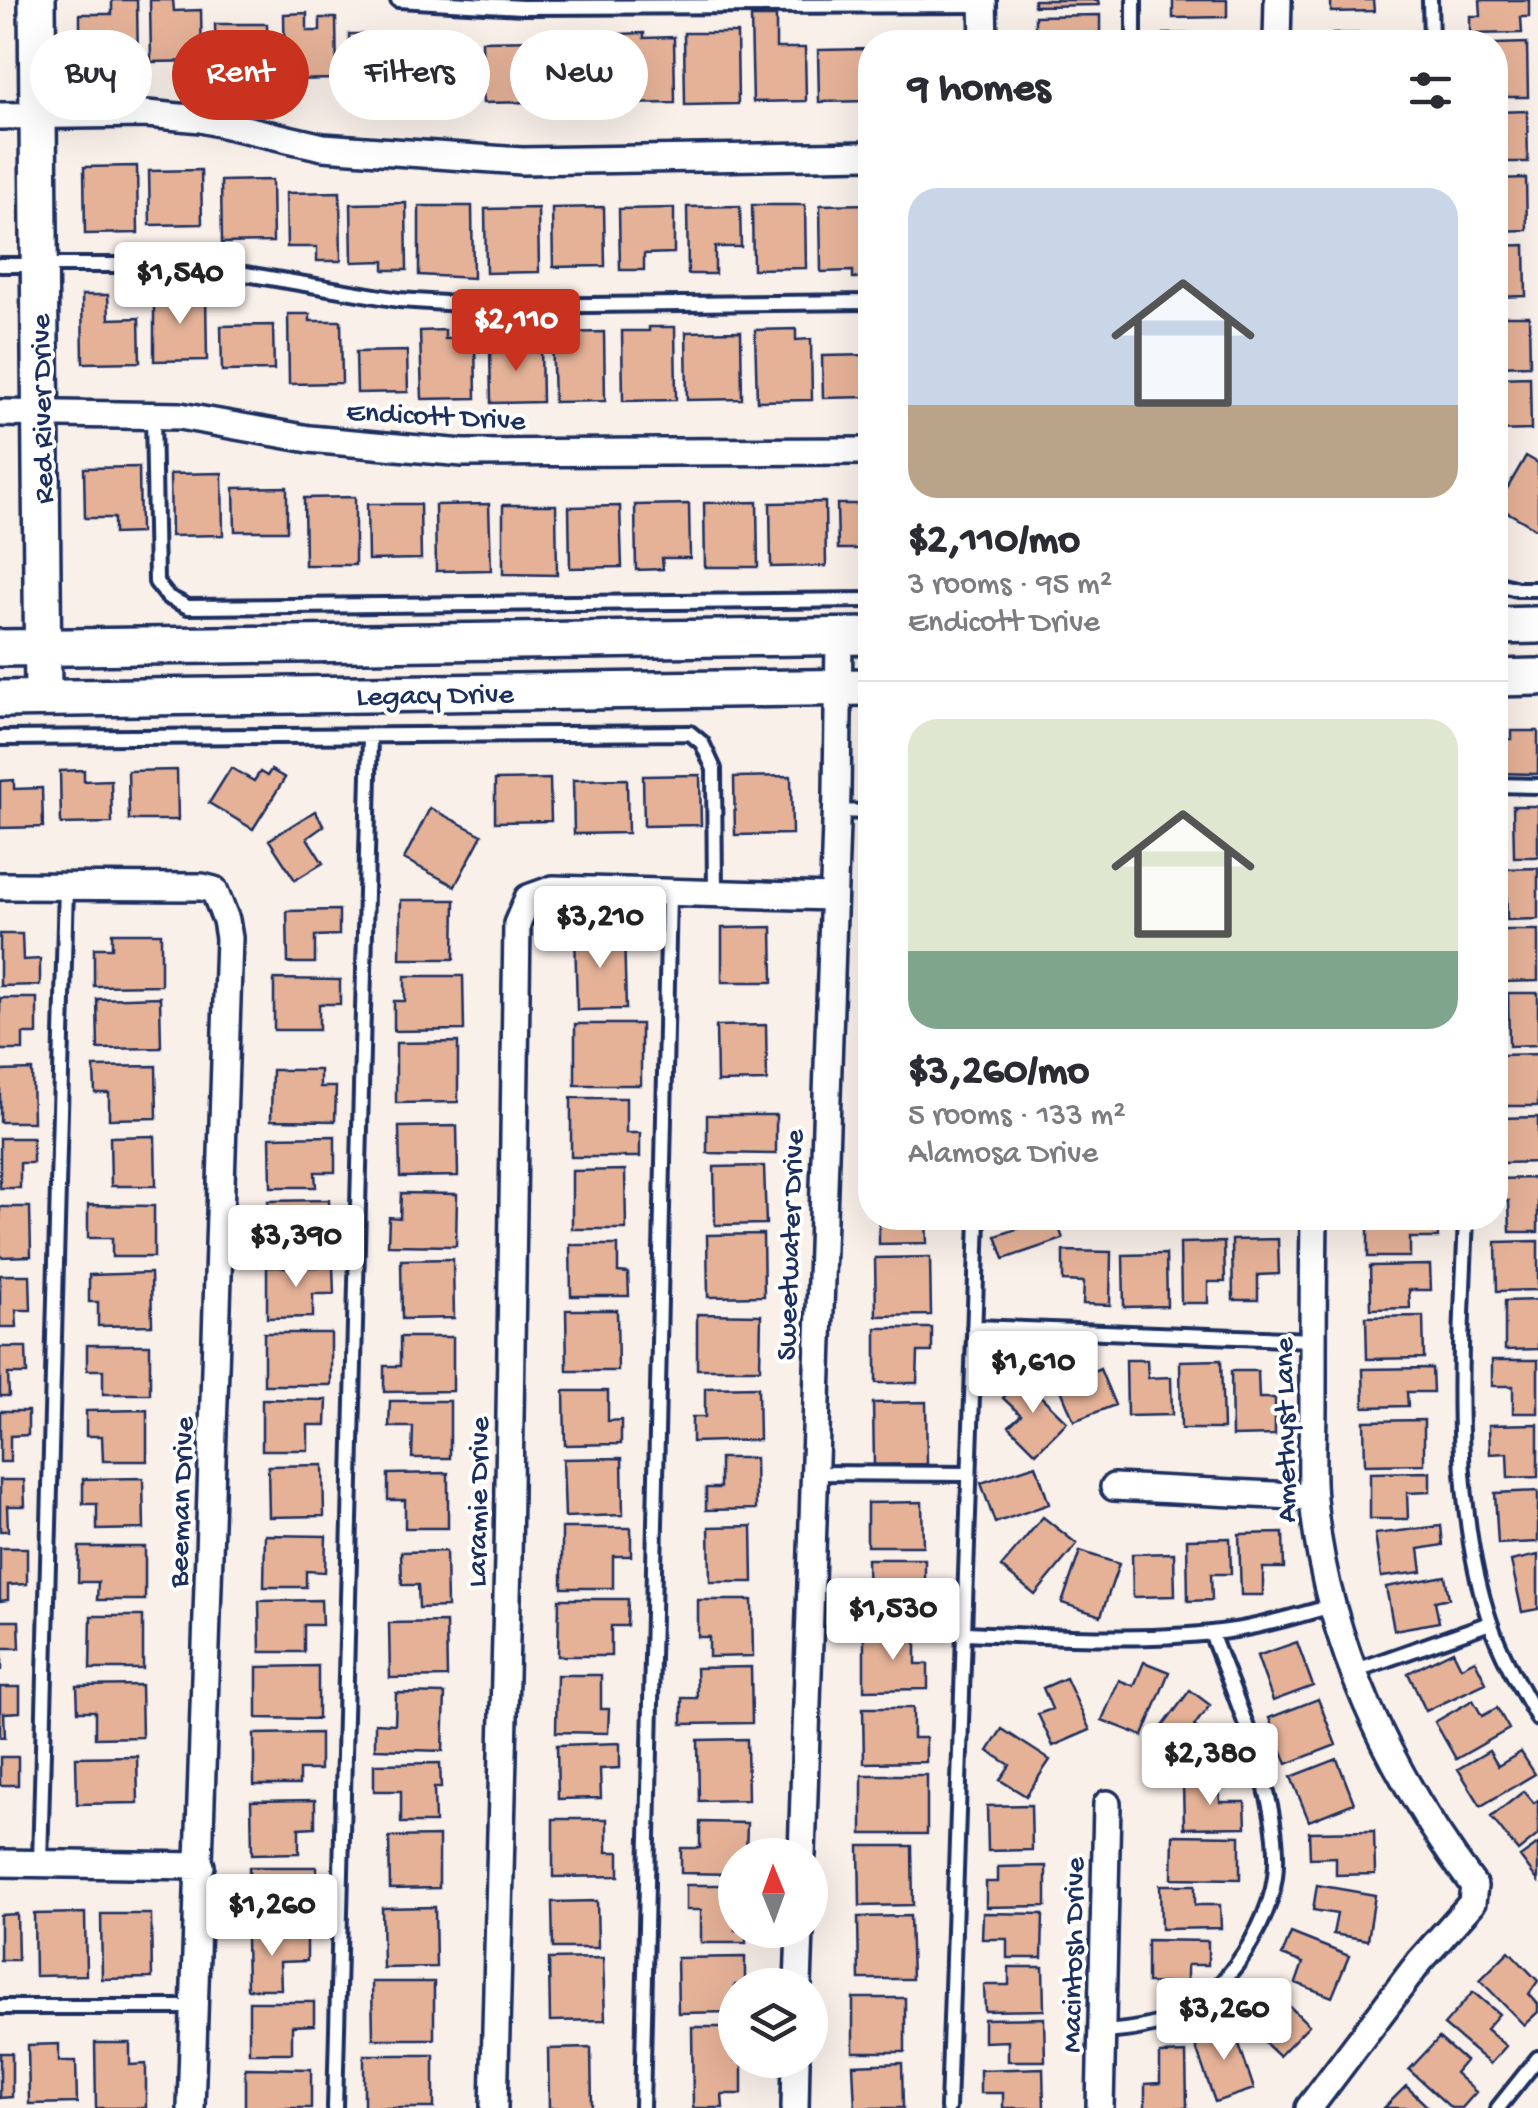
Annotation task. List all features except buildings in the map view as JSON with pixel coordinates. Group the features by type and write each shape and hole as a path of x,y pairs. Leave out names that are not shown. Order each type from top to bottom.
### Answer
{"main road":[{"name":"Red River Drive","path":"37,0 37,30"},
{"name":"Red River Drive","path":"38,120 43,698"},
{"path":"1508,626 1538,625"},
{"name":"Legacy Drive","path":"0,648 854,636"},
{"path":"1508,678 1538,677"},
{"name":"Legacy Drive","path":"0,699 854,687"}],"street":[{"path":"1277,30 1278,0"},
{"path":"984,3 984,30"},
{"path":"152,114 201,119 323,147 522,162 858,154"},
{"path":"0,116 30,116"},
{"name":"Endicott Drive","path":"0,413 153,414 309,439 463,453 858,451"},
{"name":"Sweetwater Drive","path":"802,1838 836,811 854,687 854,636"},
{"path":"0,886 66,886"},
{"name":"Beeman Drive","path":"66,886 202,886 214,890 220,899 228,938 191,2108"},
{"name":"Laramie Drive","path":"494,2108 508,1558 517,924 528,898 553,890 669,893"},
{"path":"669,893 833,897"},
{"name":"Amethyst Lane","path":"1309,2108 1420,1961 1472,1903 1474,1886 1440,1842 1404,1782 1354,1671 1333,1606 1312,1497 1314,1230"},
{"path":"1114,1487 1312,1497"},
{"name":"Macintosh Drive","path":"1100,2108 1107,1804"},
{"path":"0,1863 200,1866"},
{"path":"795,2108 796,2078"}],"lane":[{"path":"398,0 522,8 984,3"},
{"path":"1134,0 1134,30"},
{"path":"1430,0 1431,30"},
{"path":"0,265 194,266 400,300 492,306 858,302"},
{"path":"153,414 156,582 168,597 188,607 858,600"},
{"path":"1508,587 1538,589"},
{"path":"0,738 690,734 702,743 714,768 715,894"},
{"path":"335,2108 370,736"},
{"path":"1508,785 1538,786"},
{"path":"836,811 858,812"},
{"path":"40,1864 66,886"},
{"path":"642,2108 669,893"},
{"path":"948,2108 978,1230"},
{"path":"1465,1230 1462,1301 1464,1480 1474,1551 1490,1623 1538,1718"},
{"path":"974,1326 1313,1340"},
{"path":"812,1473 969,1474"},
{"path":"964,1633 1078,1637 1210,1633 1238,1630 1333,1606"},
{"path":"1354,1671 1490,1623"},
{"path":"1102,2032 1134,2030 1178,2018 1209,1999 1238,1964 1260,1922 1275,1878 1273,1825 1254,1750 1210,1633"},
{"path":"0,2008 196,2007"},
{"path":"1498,2108 1538,2058"}]}
